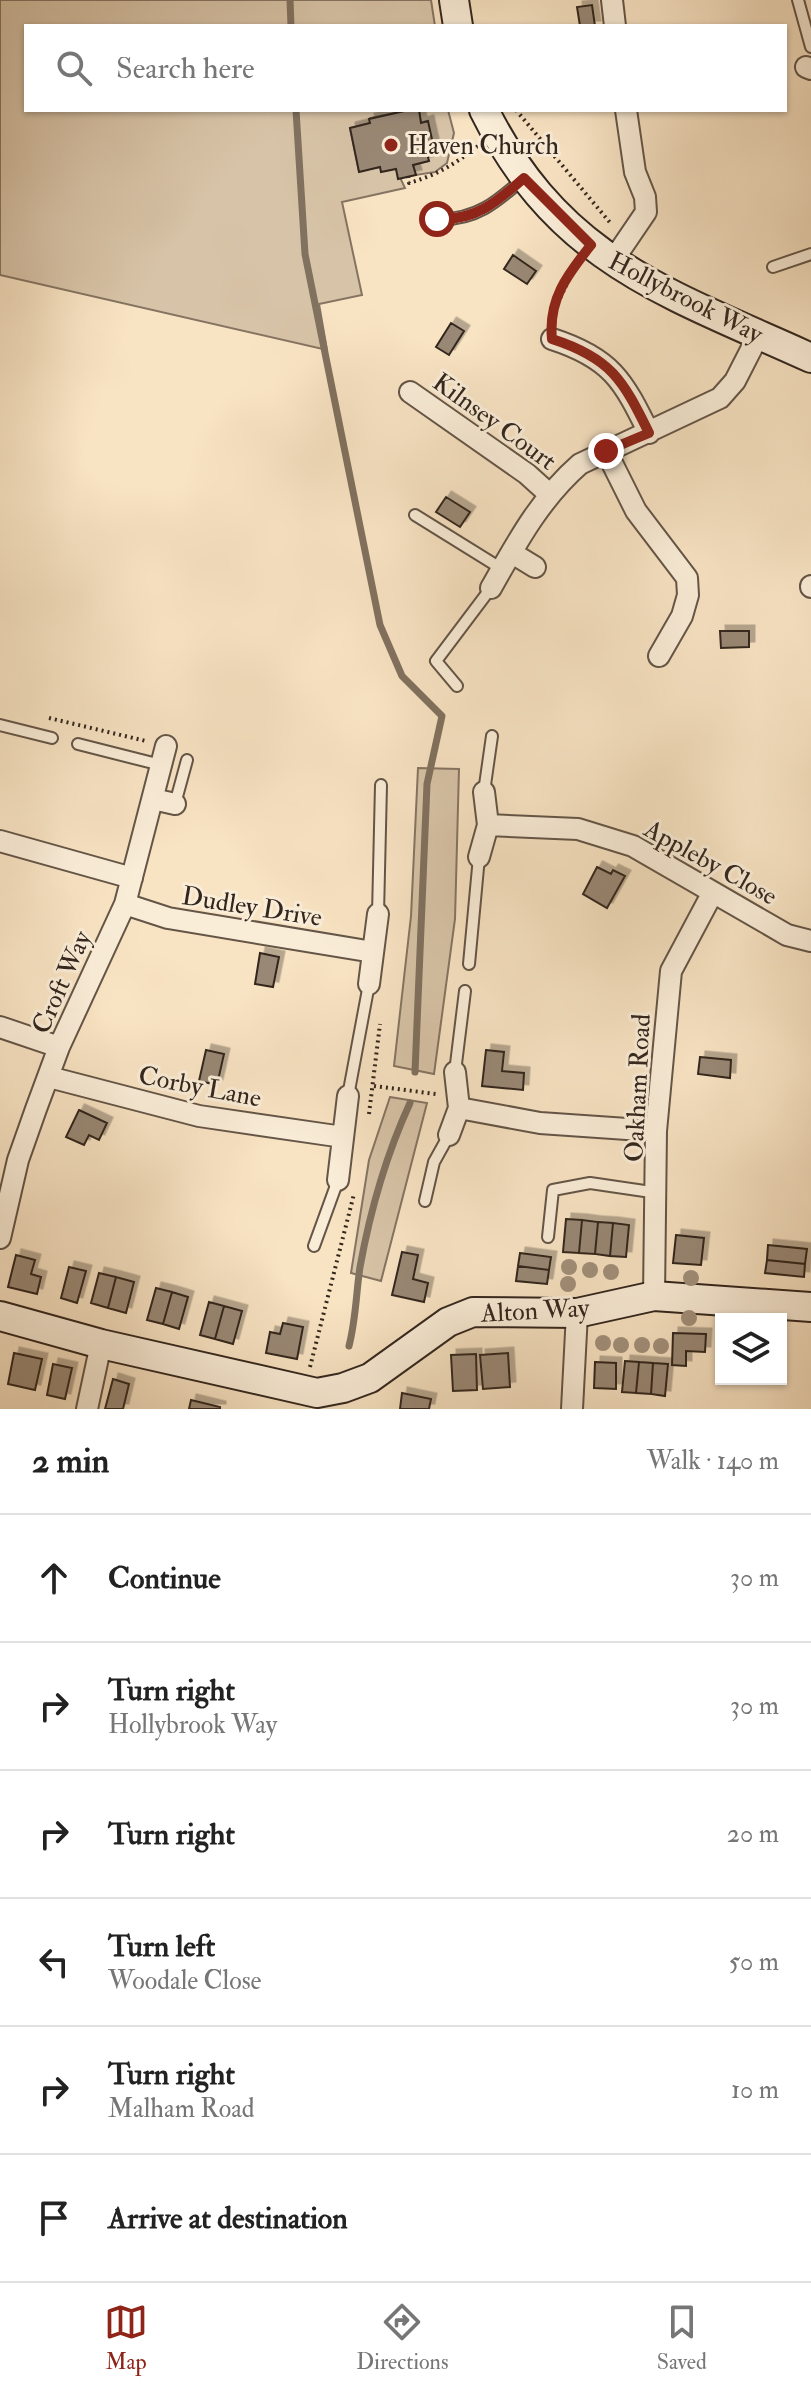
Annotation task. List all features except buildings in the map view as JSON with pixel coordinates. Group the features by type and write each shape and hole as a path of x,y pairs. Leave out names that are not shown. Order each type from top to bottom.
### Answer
{"street":[{"path":"454,0 458,24"},
{"path":"612,0 615,24"},
{"path":"610,250 646,212 645,197 635,172 626,112"},
{"name":"Hollybrook Way","path":"490,122 524,178 659,290 811,358"},
{"path":"491,588 548,493 580,464 720,398 735,381 759,334"},
{"path":"552,339 579,347 620,377 649,433"},
{"name":"Kilnsey Court","path":"410,392 527,474 548,493"},
{"path":"606,451 636,511 687,578 688,595 682,616 659,656"},
{"path":"507,561 535,567"},
{"name":"Croft Way","path":"0,1238 18,1160 59,1047 125,904 163,756"},
{"path":"479,857 488,825 484,792"},
{"path":"153,799 175,804"},
{"name":"Appleby Close","path":"488,825 578,829 633,846 787,935 811,941"},
{"path":"0,841 132,878"},
{"name":"Oakham Road","path":"654,1296 658,1193 656,1131 671,971 712,894"},
{"name":"Dudley Drive","path":"125,904 168,918 373,952"},
{"path":"369,984 378,914"},
{"path":"0,1027 59,1047"},
{"path":"449,1135 459,1102 455,1072"},
{"name":"Corby Lane","path":"49,1077 199,1116 343,1137"},
{"path":"338,1180 348,1096"},
{"path":"459,1102 540,1123 656,1131"},
{"name":"Alton Way","path":"0,1316 101,1344 317,1393 370,1378 448,1322 473,1312 577,1313 654,1296 811,1307"},
{"path":"572,1409 577,1313"},
{"path":"87,1409 101,1344"}],"lane":[{"path":"798,0 809,61"},
{"path":"437,219 474,215 493,206 524,178"},
{"path":"773,267 811,254"},
{"path":"415,515 507,561"},
{"path":"457,686 436,666 436,661 491,588"},
{"path":"0,725 52,738"},
{"path":"484,792 492,736"},
{"path":"78,744 163,756"},
{"path":"175,804 187,760"},
{"path":"378,914 381,785"},
{"path":"469,964 479,857"},
{"path":"348,1096 369,984"},
{"path":"455,1072 465,991"},
{"path":"425,1201 434,1162 449,1135"},
{"path":"314,1246 338,1180"},
{"path":"548,1237 553,1190 590,1183 658,1193"}],"path":[{"path":"517,112 610,250 570,271 550,314 552,339"},
{"path":"408,176 409,183 448,170 490,122"},
{"path":"373,1086 459,1102"}],"shaded area":[{"path":"0,0 431,0 435,24 24,24 24,112 399,112 370,118 370,123 350,128 359,171 380,167 396,169 405,188 342,202 362,295 319,304 327,350 0,275"},
{"path":"419,112 449,112 454,133 447,163 435,172 416,175 413,165 428,161 425,145 432,143 427,121 421,123"},
{"path":"418,768 459,769 455,919 434,1074 394,1066 411,916"},
{"path":"390,1097 427,1103 381,1281 351,1273 369,1160"}],"waterway":[{"path":"290,0 291,24"},
{"path":"296,112 305,254 380,625 402,676 442,716 427,784 415,1072"},
{"path":"349,1346 369,1225 387,1162 410,1103"}],"place":[{"name":"Haven Church","path":"391,145"}],"route":[{"path":"437,219 474,215 493,206 524,178 591,245 570,271 550,314 552,339 579,347 620,377 649,433 606,451"}]}
